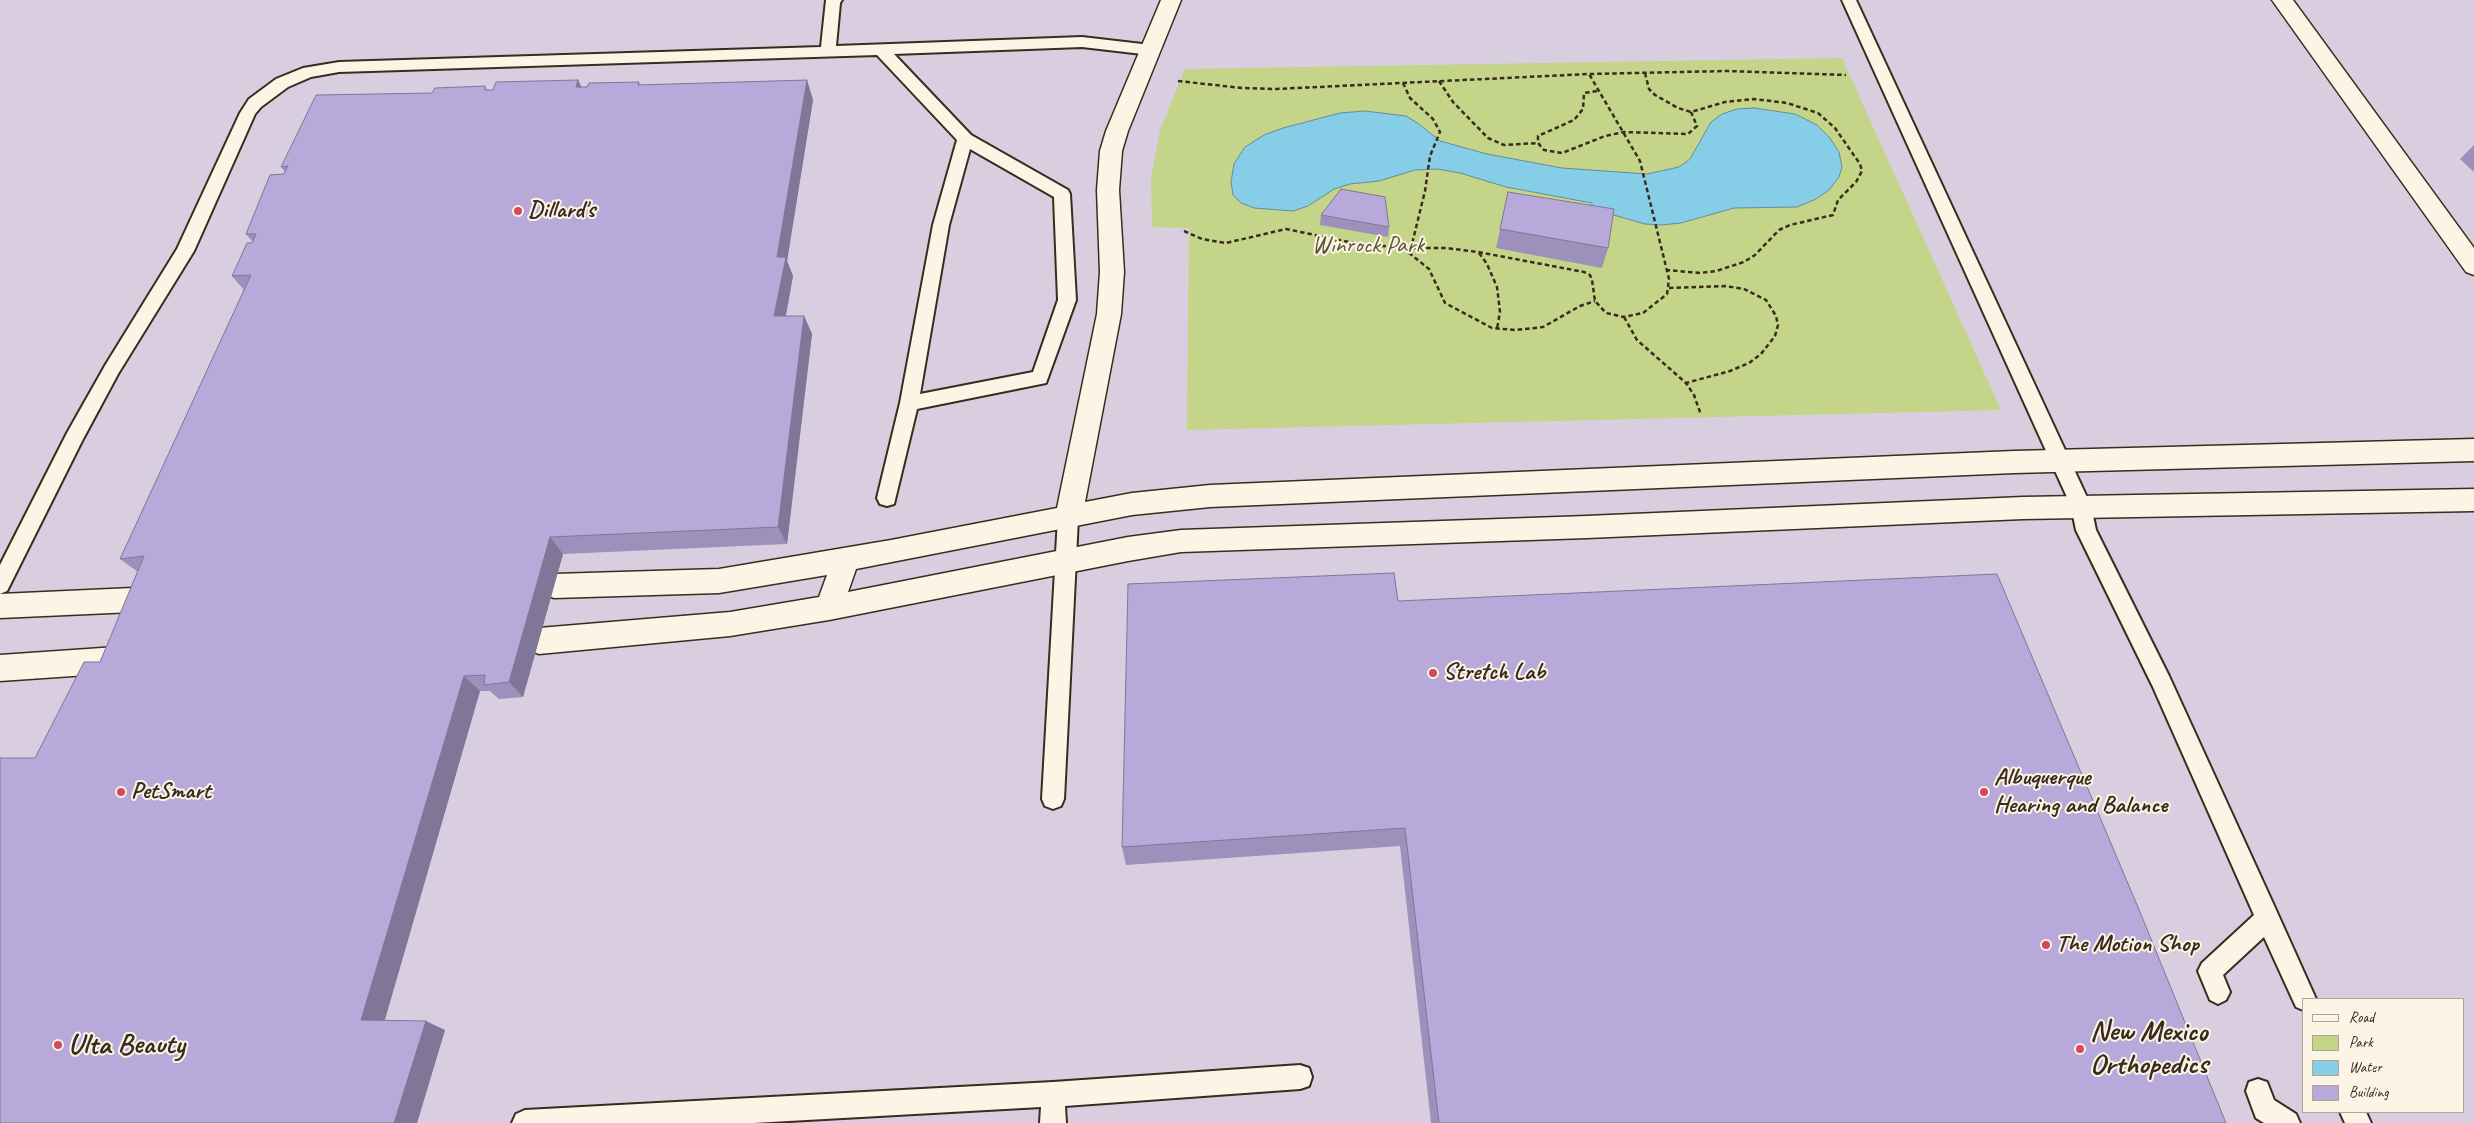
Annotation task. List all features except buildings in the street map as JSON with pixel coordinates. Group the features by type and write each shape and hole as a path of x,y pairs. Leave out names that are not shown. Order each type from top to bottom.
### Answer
{"street":[{"path":"1068,518 1087,417 1101,360 1110,307 1112,272 1108,176 1111,151 1170,0"},
{"path":"2282,0 2474,266"},
{"path":"554,586 719,581 1068,518 1132,504 1210,496 2060,461 2474,450"},
{"path":"539,641 730,624 830,608 1128,549 1181,542 2081,506 2474,500"},
{"path":"830,608 846,559"},
{"path":"0,606 155,599"},
{"path":"0,668 130,659"}],"lane":[{"path":"828,51 833,0 835,0"},
{"path":"1849,0 2081,506 2086,530 2162,683 2304,998"},
{"path":"0,585 74,438 112,370 185,250 248,113 255,103 267,92 308,72 339,67 881,50 1055,42 1082,42 1150,50"},
{"path":"881,50 965,139 1062,194 1067,300 1040,378 909,403"},
{"path":"887,498 909,403 941,224 965,139"},
{"path":"1053,799 1068,518"},
{"path":"2218,992 2210,971 2268,918"},
{"path":"525,1123 1053,1094 1300,1077"},
{"path":"2258,1091 2265,1109 2288,1123"},
{"path":"1053,1094 1053,1123"}],"path":[{"path":"1173,80 1234,88 1276,90 1438,80 1589,74 1727,71 1854,75"},
{"path":"1645,73 1649,89 1655,95 1678,108 1691,112 1725,102 1754,99 1770,100 1804,107 1818,114 1835,128 1860,164 1862,171 1856,182 1838,200 1833,215 1828,218 1790,225 1779,230 1770,237 1755,255 1744,262 1716,272 1700,273 1667,270"},
{"path":"1184,231 1202,239 1226,243 1286,230 1349,242 1402,248 1446,248 1478,252 1584,272 1590,275 1592,280 1595,301 1606,313 1624,318 1643,313 1663,298 1669,288 1667,270 1640,161 1624,132 1597,91 1589,74"},
{"path":"1438,80 1453,102 1488,138 1504,145 1538,143"},
{"path":"1403,83 1410,98 1439,127 1438,137 1427,171 1422,209 1411,248"},
{"path":"1597,91 1584,93 1583,109 1574,120 1538,136 1538,143 1544,150 1562,153 1605,136 1624,132 1688,134 1697,126 1691,112"},
{"path":"1402,248 1422,261 1429,269 1445,303 1482,324 1497,329 1516,330 1543,327 1580,306 1595,301"},
{"path":"1478,252 1487,264 1497,287 1500,312 1497,329"},
{"path":"1669,288 1725,286 1744,289 1766,300 1776,316 1778,325 1775,336 1761,354 1749,362 1730,371 1686,383"},
{"path":"1624,318 1637,340 1677,373 1686,383 1694,395 1701,415"}],"shaded area":[{"path":"0,0 2474,0 2474,1123 0,1123"}],"green space":[{"name":"Winrock Park","path":"1842,58 2001,410 1187,430 1189,228 1152,227 1151,178 1160,130 1185,69"}],"water":[{"path":"1754,108 1795,114 1817,125 1830,138 1839,152 1842,167 1839,177 1829,190 1816,199 1797,207 1734,208 1681,223 1661,225 1645,224 1610,214 1592,207 1592,203 1506,187 1460,173 1437,169 1415,170 1379,181 1350,184 1334,189 1308,206 1293,211 1254,208 1241,203 1233,195 1231,182 1234,164 1245,147 1264,135 1283,128 1340,113 1365,111 1406,116 1440,141 1487,154 1562,168 1647,174 1679,167 1690,159 1711,122 1722,114 1737,109"}],"place":[{"name":"Dillard's","path":"518,211"},
{"name":"Stretch Lab","path":"1433,673"},
{"name":"PetSmart","path":"121,792"},
{"name":"Albuquerque Hearing and Balance","path":"1984,792"},
{"name":"The Motion Shop","path":"2046,945"},
{"name":"Ulta Beauty","path":"58,1045"},
{"name":"New Mexico Orthopedics","path":"2080,1049"}]}
